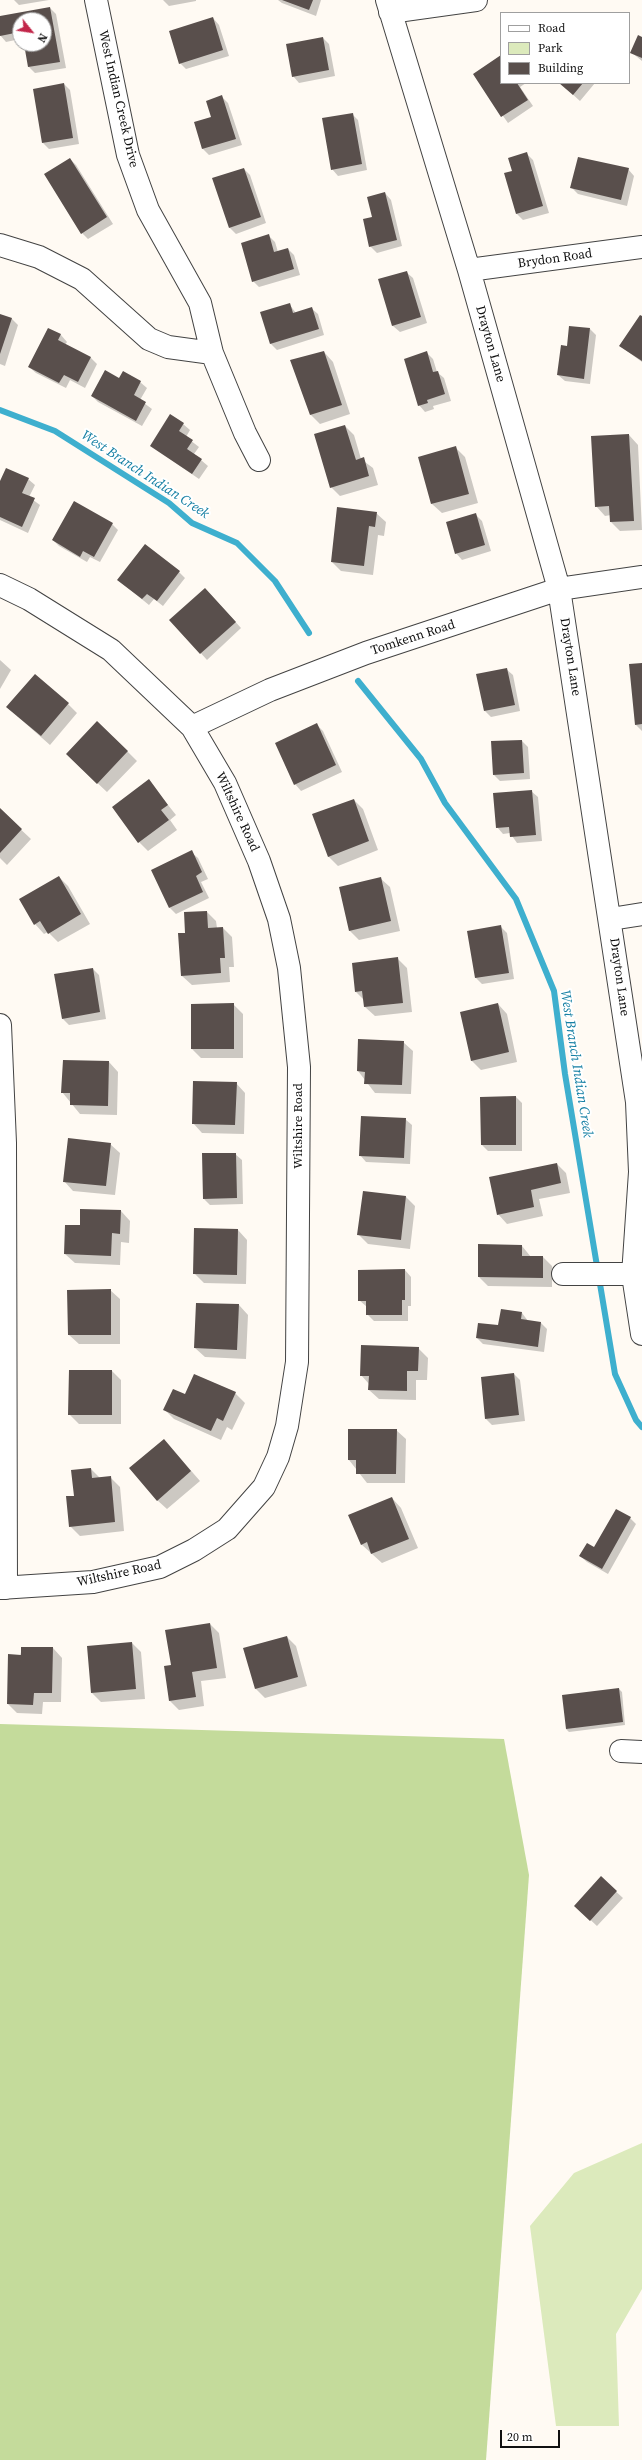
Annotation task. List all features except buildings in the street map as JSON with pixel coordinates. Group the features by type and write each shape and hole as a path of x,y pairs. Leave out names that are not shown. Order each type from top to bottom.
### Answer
{"street":[{"name":"West Indian Creek Drive","path":"96,0 128,155 148,210 200,303 212,353 245,434 259,460"},
{"path":"388,6 476,0"},
{"name":"Drayton Lane","path":"388,6 469,270 560,589 611,919 637,1102 640,1172 638,1274 642,1334"},
{"path":"0,245 39,257 82,279 149,340 168,347 212,353"},
{"name":"Brydon Road","path":"469,270 642,247"},
{"name":"Tomkenn Road","path":"192,727 270,690 366,653 560,589 642,577"},
{"name":"Wiltshire Road","path":"0,586 29,599 111,650 192,727 225,783 259,861 279,919 289,968 299,1067 297,1362 287,1426 278,1457 264,1487 227,1529 194,1550 160,1567 93,1582 3,1588"},
{"path":"611,919 642,914"},
{"path":"0,1025 5,1143 3,1588"},
{"path":"563,1274 638,1274"}],"green space":[{"path":"0,1724 504,1739 529,1875 486,2460 0,2460"},
{"path":"642,2143 642,2289 616,2334 619,2426 556,2426 530,2226 574,2173"}],"waterway":[{"name":"West Branch Indian Creek","path":"0,410 55,431 169,503 192,523 237,543 275,581 309,633"},
{"name":"West Branch Indian Creek","path":"358,681 421,759 445,803 516,899 554,991 565,1074 615,1374 636,1420 642,1427"}]}
